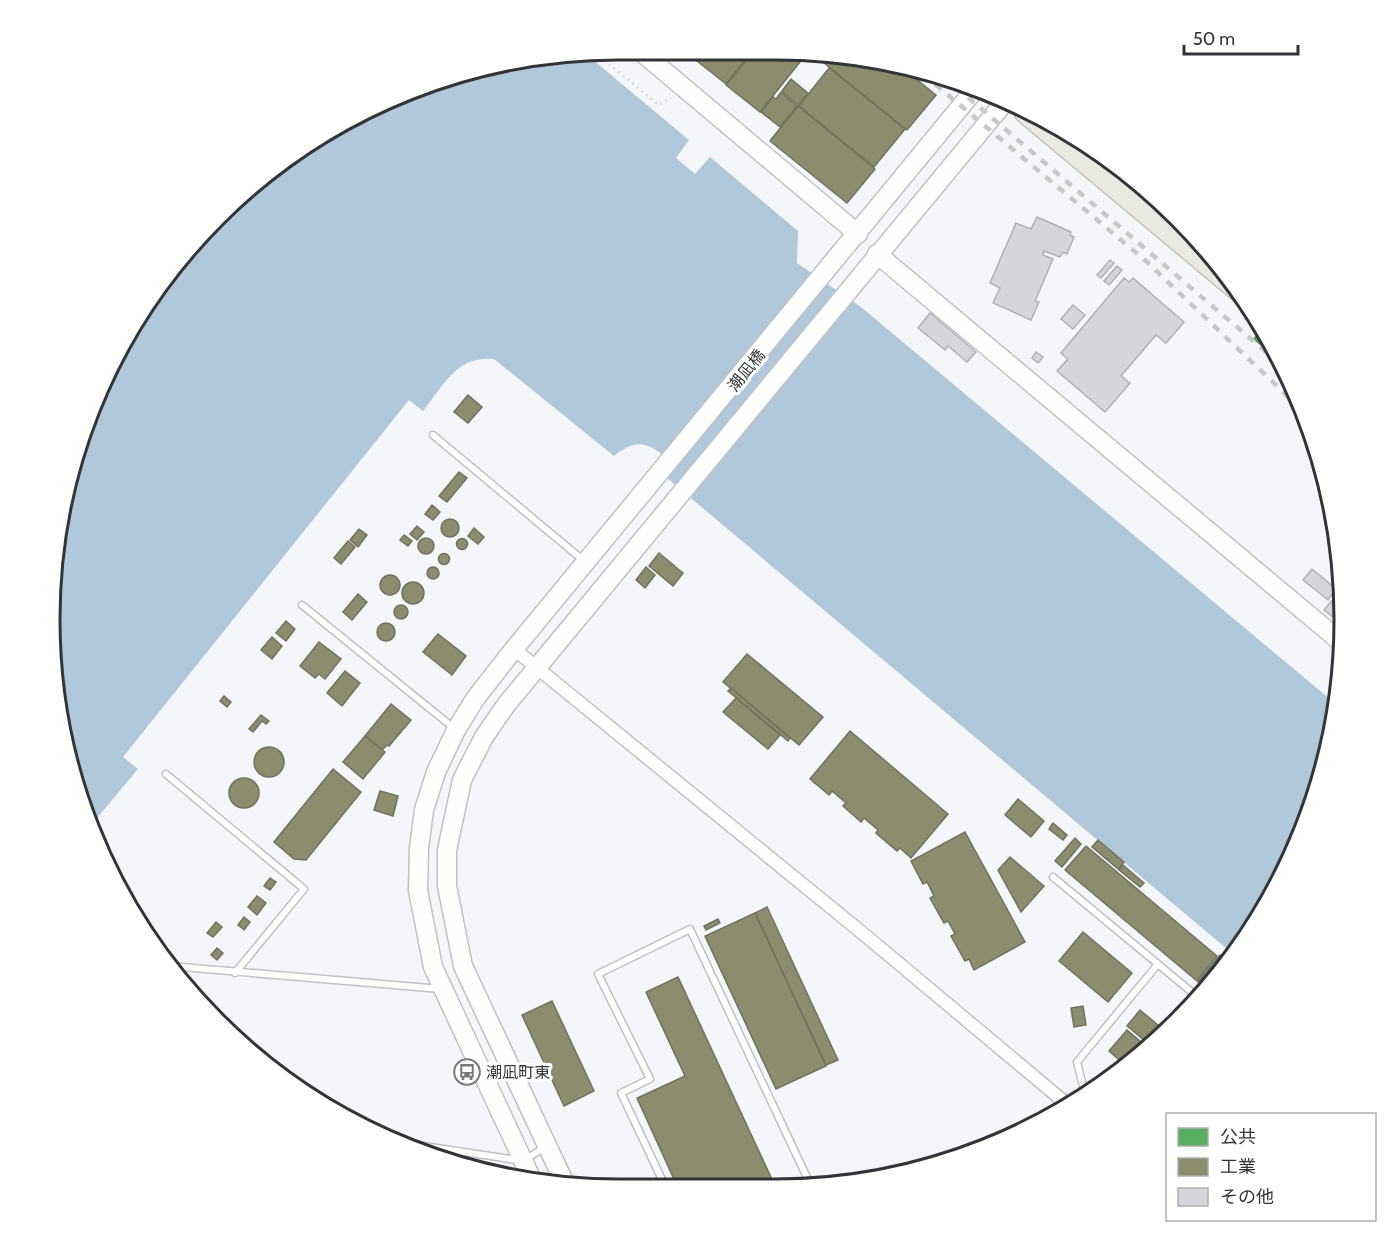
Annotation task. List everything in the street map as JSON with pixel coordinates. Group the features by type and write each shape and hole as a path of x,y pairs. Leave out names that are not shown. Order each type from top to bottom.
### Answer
{"main road":[{"path":"1047,131 1206,264"}],"street":[{"path":"651,60 852,241"},
{"name":"潮凪橋","path":"528,1171 433,967 424,928 418,890 419,848 424,810 436,772 456,730 475,699 514,649 645,493 970,96"},
{"name":"潮凪橋","path":"561,1176 463,966 447,886 447,850 462,780 484,737 537,668 1000,108"},
{"path":"872,260 1334,636"},
{"path":"514,649 866,936 1061,1099"}],"lane":[{"path":"433,435 586,563"},
{"path":"302,605 456,730"},
{"path":"166,774 304,888 235,974"},
{"path":"1053,877 1191,992"},
{"path":"662,1178 621,1093 650,1079 598,974 690,929 807,1178"},
{"path":"1083,1086 1077,1062 1158,964"},
{"path":"182,967 235,974 444,989"},
{"path":"437,1148 523,1161 548,1146"}],"path":[{"path":"604,60 659,105 685,89"}],"water":[{"path":"583,61 594,61 689,140 676,158 695,174 710,157 798,231 797,263 861,307 1328,698 1315,764 1291,834 1259,899 1226,948 661,473 671,461 649,446 637,444 614,456 494,359 481,359 470,362 452,374 423,411 409,400 123,757 138,769 97,818 79,764 65,693 61,656 61,583 71,510 90,440 118,372 154,309 199,251 224,224 279,176 340,135 405,103 475,79 546,65"}],"building: 工業":[{"path":"698,60 745,60 726,84"},
{"path":"747,60 801,61 760,112 726,85"},
{"path":"823,62 915,78 936,95 907,130"},
{"path":"829,68 905,129 874,167 799,106"},
{"path":"791,79 808,93 798,105 782,91"},
{"path":"781,92 797,106 780,127 761,112 773,97 776,99"},
{"path":"798,106 875,169 847,203 770,141"},
{"path":"468,395 482,407 468,423 454,412"},
{"path":"459,472 467,478 447,502 439,496"},
{"path":"432,505 440,512 433,520 425,514"},
{"path":"446,519 454,519 459,524 457,535 446,537 441,532 441,524"},
{"path":"417,526 424,532 417,540 410,534"},
{"path":"474,528 484,537 478,544 468,536"},
{"path":"359,529 367,535 358,547 350,540"},
{"path":"404,535 412,541 408,546 400,540"},
{"path":"426,538 434,546 426,554 418,546"},
{"path":"462,538 468,544 462,550 456,544"},
{"path":"348,541 355,547 341,564 334,558"},
{"path":"659,553 683,573 673,586 649,566"},
{"path":"444,554 448,555 448,563 444,564 440,563 439,559 440,555"},
{"path":"435,567 438,568 438,578 431,579 428,578 427,571 428,568"},
{"path":"646,567 655,575 645,588 636,580"},
{"path":"390,575 397,578 400,585 397,592 390,595 383,592 380,585 383,578"},
{"path":"413,582 421,585 424,593 421,601 413,604 405,601 402,593 405,585"},
{"path":"358,594 367,602 352,620 343,612"},
{"path":"398,605 404,605 408,612 404,619 398,619 394,615 394,609"},
{"path":"286,621 295,629 286,641 276,633"},
{"path":"386,623 392,626 395,632 392,638 386,641 380,638 377,632 380,626"},
{"path":"438,634 466,656 452,675 423,652"},
{"path":"272,637 282,646 272,659 261,650"},
{"path":"319,642 341,659 325,679 319,674 315,678 300,666"},
{"path":"747,654 823,717 799,745 723,682"},
{"path":"345,671 360,683 342,706 327,693"},
{"path":"731,688 790,738 788,741 728,691"},
{"path":"224,696 231,702 227,707 220,701"},
{"path":"736,698 780,735 768,749 723,712"},
{"path":"391,704 411,720 389,746 387,745 382,750 365,736"},
{"path":"261,715 269,721 266,724 262,721 253,732 249,729"},
{"path":"850,731 948,814 911,858 900,848 897,851 876,833 878,830 864,818 861,822 843,806 846,803 832,791 829,795 810,779"},
{"path":"365,736 385,752 363,779 343,762"},
{"path":"269,747 275,748 283,756 283,768 275,776 269,777 263,776 255,768 254,762 255,756 263,748"},
{"path":"333,769 361,792 306,860 294,859 274,842"},
{"path":"244,778 250,779 258,787 258,799 250,807 244,808 238,807 230,799 229,793 230,787 238,779"},
{"path":"380,791 398,796 393,816 374,810"},
{"path":"1018,799 1044,821 1031,837 1005,815"},
{"path":"1053,823 1067,835 1063,840 1049,829"},
{"path":"965,832 1025,942 974,970 969,959 965,961 951,936 955,934 948,921 944,923 930,898 934,896 927,882 923,884 911,861"},
{"path":"1075,838 1081,844 1062,867 1055,861"},
{"path":"1098,840 1124,862 1118,869 1092,847"},
{"path":"1086,846 1217,956 1197,981 1065,870"},
{"path":"1010,857 1044,886 1021,912 998,870"},
{"path":"1123,865 1144,883 1140,887 1119,870"},
{"path":"270,878 276,882 270,890 264,886"},
{"path":"257,896 266,903 257,915 248,907"},
{"path":"767,907 838,1060 826,1065 755,913"},
{"path":"755,913 826,1066 776,1089 705,936"},
{"path":"244,917 250,922 244,930 238,925"},
{"path":"718,919 720,923 706,930 704,926"},
{"path":"216,922 222,927 213,937 207,933"},
{"path":"1083,932 1132,973 1108,1002 1059,961"},
{"path":"217,948 223,953 217,960 211,955"},
{"path":"1220,955 1218,960 1198,982"},
{"path":"678,977 772,1179 674,1179 637,1098 685,1076 646,992"},
{"path":"552,1001 594,1091 564,1106 522,1015"},
{"path":"1083,1006 1086,1025 1074,1027 1071,1008"},
{"path":"1140,1010 1159,1026 1143,1040 1127,1026"},
{"path":"1127,1030 1141,1042 1119,1060 1109,1051"}],"building: その他":[{"path":"1037,217 1071,232 1070,235 1074,237 1067,254 1063,252 1060,257 1044,251 1043,255 1053,259 1035,301 1039,302 1031,320 993,303 1000,288 990,283 1016,223 1031,229"},
{"path":"1110,260 1114,263 1101,278 1097,275"},
{"path":"1117,266 1122,270 1109,285 1104,281"},
{"path":"1124,278 1129,282 1133,278 1184,322 1166,343 1156,335 1121,376 1130,383 1105,412 1057,371 1068,359 1061,353"},
{"path":"1073,305 1085,315 1073,329 1061,319"},
{"path":"930,313 976,352 967,362 948,346 945,350 918,328"},
{"path":"1036,352 1043,357 1038,363 1032,358"},
{"path":"1312,569 1333,587 1333,593 1328,600 1303,580"},
{"path":"1333,599 1334,618 1324,610"}],"railway":[{"path":"935,84 1146,261 1287,395"},
{"path":"964,94 1265,351"}],"place":[{"name":"潮凪町東","path":"467,1072"}]}
